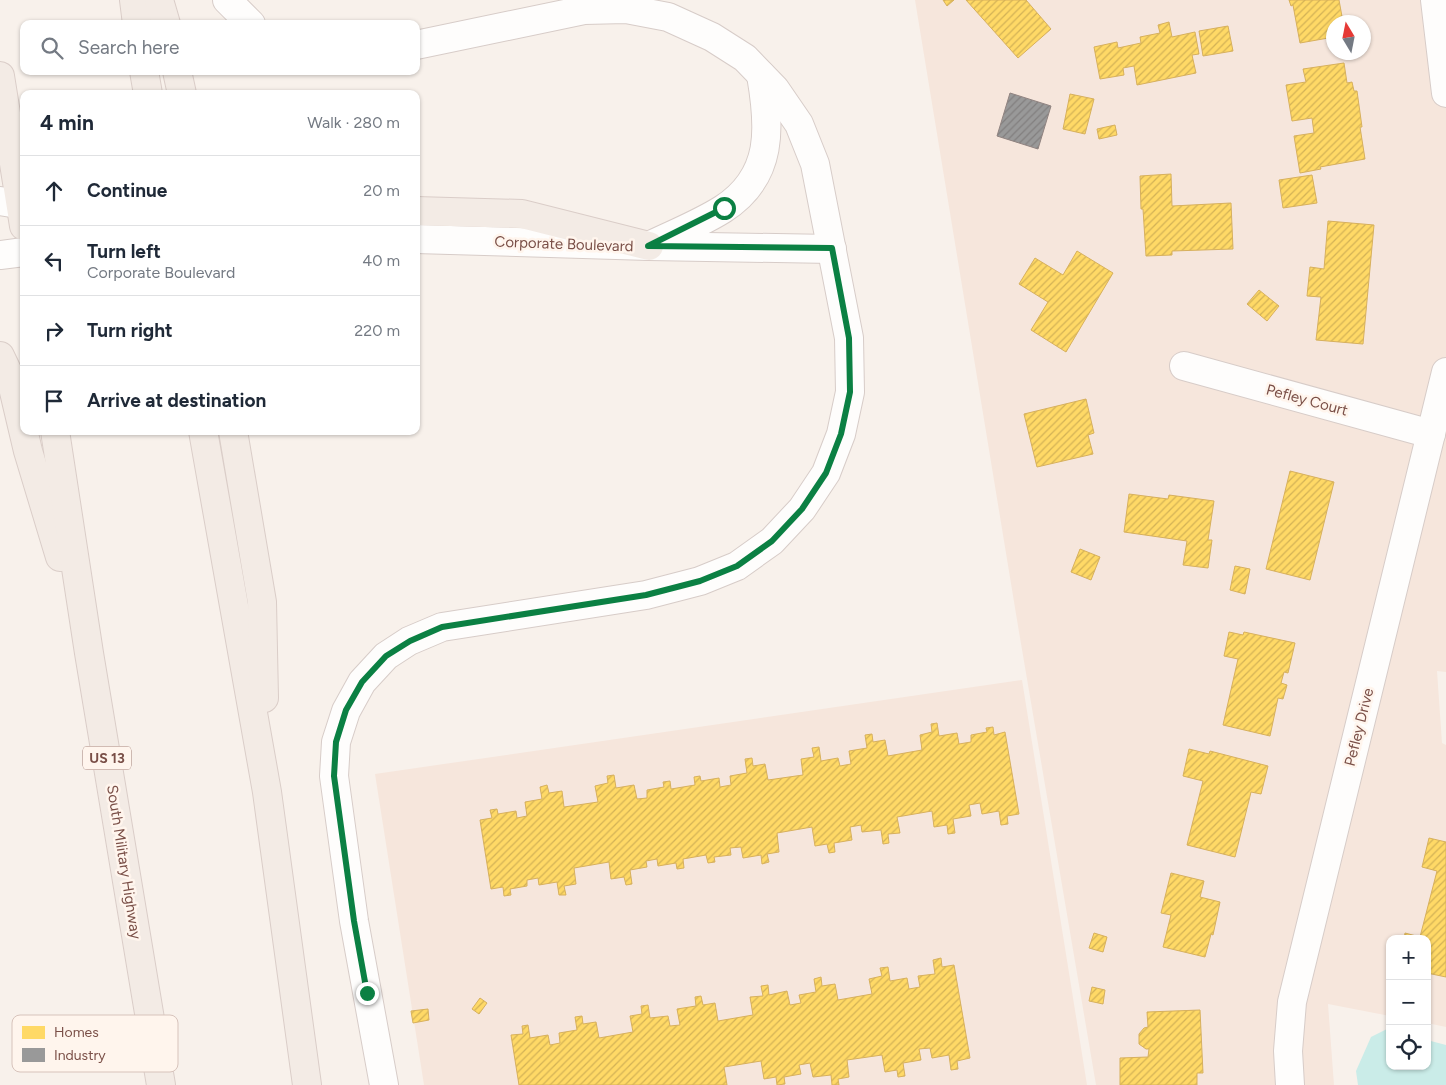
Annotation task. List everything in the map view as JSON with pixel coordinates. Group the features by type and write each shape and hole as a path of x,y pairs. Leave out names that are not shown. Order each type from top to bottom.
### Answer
{"main road":[{"path":"134,0 136,20"},
{"path":"159,0 165,20"},
{"path":"145,75 147,90"},
{"path":"178,75 181,90"},
{"path":"0,76 17,209"},
{"path":"420,211 522,214 648,246"},
{"path":"0,356 11,379 20,417"},
{"path":"24,435 90,654"},
{"name":"South Military Highway","path":"56,435 149,1015"},
{"path":"204,435 267,792 307,1085"},
{"path":"233,435 262,602 267,792"},
{"name":"South Military Highway","path":"159,1072 161,1085"}],"street":[{"path":"227,0 247,20"},
{"path":"1435,0 1446,94"},
{"path":"384,1085 354,921 334,776 336,742 346,710 362,682 386,656 410,641 442,627 646,595 700,581 737,566 772,541 802,509 826,473 841,434 850,392 849,338 815,164 799,124 776,89 745,58 712,37 668,17 626,9 584,10 420,43"},
{"path":"648,246 724,208 744,192 759,170 766,143 767,107 761,75"},
{"name":"Corporate Boulevard","path":"420,240 648,246 832,248"},
{"path":"0,255 20,252"},
{"name":"Pefley Court","path":"1184,366 1431,434"},
{"name":"Pefley Drive","path":"1290,1085 1288,1051 1292,1002 1446,372"}],"shaded area":[{"path":"915,0 1446,0 1446,672 1437,671 1442,743 1446,745 1446,1027 1431,1024 1431,935 1386,935 1386,1015 1328,1004 1334,1085 1096,1085"},
{"path":"1022,680 1087,1085 424,1085 375,774"}],"water":[{"path":"1386,1030 1386,1070 1431,1070 1431,1041 1446,1045 1446,1085 1358,1085 1356,1071 1371,1037"}],"building: Homes":[{"path":"943,0 954,0 947,6"},
{"path":"966,0 1026,0 1051,29 1018,58"},
{"path":"1289,0 1339,0 1342,15 1326,15 1326,38 1300,43 1293,5 1291,6"},
{"path":"1169,22 1172,37 1195,32 1199,54 1192,55 1196,73 1137,85 1134,66 1123,68 1124,75 1100,79 1094,47 1117,42 1118,48 1141,43 1140,37 1160,33 1158,25"},
{"path":"1228,26 1233,51 1203,56 1199,31"},
{"path":"1344,63 1347,83 1352,82 1354,91 1357,91 1365,159 1320,167 1321,169 1300,173 1294,136 1314,133 1312,118 1292,121 1286,85 1306,82 1303,69"},
{"path":"1070,94 1094,99 1085,134 1063,129"},
{"path":"1115,125 1117,135 1099,139 1097,129"},
{"path":"1171,174 1172,206 1231,203 1233,249 1172,251 1172,255 1146,256 1140,176"},
{"path":"1312,175 1317,203 1283,208 1279,180"},
{"path":"1328,221 1374,225 1363,344 1316,340 1321,297 1307,296 1310,267 1324,269"},
{"path":"1077,251 1113,273 1066,352 1031,330 1048,302 1019,284 1035,258 1063,275"},
{"path":"1259,290 1279,306 1267,321 1247,304"},
{"path":"1086,399 1094,433 1088,435 1093,454 1037,467 1024,414"},
{"path":"1290,471 1334,482 1310,580 1266,569"},
{"path":"1129,494 1168,499 1169,495 1214,501 1208,540 1212,540 1208,568 1183,565 1187,541 1124,532"},
{"path":"1080,549 1100,557 1091,580 1071,572"},
{"path":"1235,566 1250,569 1245,594 1230,590"},
{"path":"1229,632 1243,635 1244,632 1295,643 1288,673 1284,672 1281,683 1287,685 1283,699 1278,698 1270,736 1223,725 1238,659 1224,656"},
{"path":"937,723 939,736 957,733 959,744 971,742 971,735 987,732 986,728 993,727 994,735 1005,732 1019,814 1007,816 1008,824 1001,825 999,811 982,814 980,803 969,805 971,816 953,819 955,833 948,834 947,825 934,827 932,811 897,817 900,833 888,834 889,843 883,844 881,830 862,832 861,825 850,827 852,840 834,843 835,852 829,853 827,844 815,846 812,827 777,833 779,852 767,854 769,862 762,864 761,855 743,858 741,847 730,848 731,855 714,857 715,862 708,863 706,855 683,859 684,868 677,869 676,863 658,866 657,859 646,861 647,867 630,870 632,884 626,885 624,877 611,879 609,862 574,868 576,884 564,886 566,895 559,895 557,882 539,885 538,878 527,880 527,886 510,889 511,895 504,896 503,887 491,889 480,820 492,818 490,810 497,809 498,814 516,811 517,818 527,816 525,802 542,799 540,787 547,785 549,793 562,791 564,807 598,802 595,786 608,783 607,776 614,775 616,788 634,785 637,799 647,798 647,790 664,787 663,782 670,781 671,789 695,785 694,777 700,776 701,781 719,778 720,787 731,785 730,776 747,773 745,759 752,758 753,766 765,764 768,780 803,775 801,759 814,757 812,748 819,747 821,761 838,758 840,766 851,764 849,751 867,748 865,735 872,734 873,742 885,740 888,756 922,750 920,735 932,732 931,724"},
{"path":"1189,749 1209,754 1210,751 1268,766 1261,794 1251,792 1235,857 1187,845 1203,781 1183,776"},
{"path":"1429,838 1446,842 1446,977 1431,974 1431,935 1421,935 1437,871 1422,867"},
{"path":"1171,873 1204,881 1200,897 1220,902 1213,935 1211,934 1205,957 1163,947 1171,915 1161,913"},
{"path":"1094,933 1107,937 1103,952 1089,948"},
{"path":"941,958 942,967 954,965 970,1058 957,1061 958,1069 951,1070 949,1055 932,1058 930,1048 919,1049 921,1060 903,1063 905,1076 898,1077 897,1070 885,1072 882,1055 847,1060 849,1077 838,1079 839,1085 832,1085 831,1075 813,1077 810,1063 799,1065 801,1074 784,1077 785,1084 777,1085 776,1077 764,1079 761,1061 724,1067 727,1085 519,1085 511,1035 523,1034 522,1026 528,1025 530,1038 548,1035 550,1045 560,1043 559,1033 577,1030 575,1017 582,1016 583,1024 596,1022 599,1038 633,1032 630,1016 642,1014 641,1006 648,1005 650,1018 668,1016 670,1026 680,1025 677,1009 696,1006 695,997 701,996 703,1005 715,1003 718,1021 753,1015 750,997 763,996 761,986 768,985 769,995 787,991 790,1005 801,1003 799,995 816,992 814,979 821,977 822,986 835,984 838,1000 872,994 869,979 882,976 880,968 888,967 890,981 907,978 909,989 920,987 918,976 935,974 933,960"},
{"path":"1092,987 1105,990 1103,1004 1089,1001"},
{"path":"480,998 487,1003 479,1014 472,1009"},
{"path":"428,1009 429,1020 413,1023 411,1011"},
{"path":"1200,1010 1203,1073 1197,1073 1197,1085 1120,1085 1120,1058 1148,1057 1149,1049 1139,1044 1139,1034 1144,1028 1148,1027 1147,1012"}],"building: Industry":[{"path":"1010,93 1051,106 1038,149 997,136"}],"route":[{"path":"367,993 354,921 334,776 336,742 346,710 362,682 386,656 410,641 442,627 646,595 700,581 737,566 772,541 802,509 826,473 841,434 850,392 849,338 832,248 648,246 702,221 724,208"}]}
